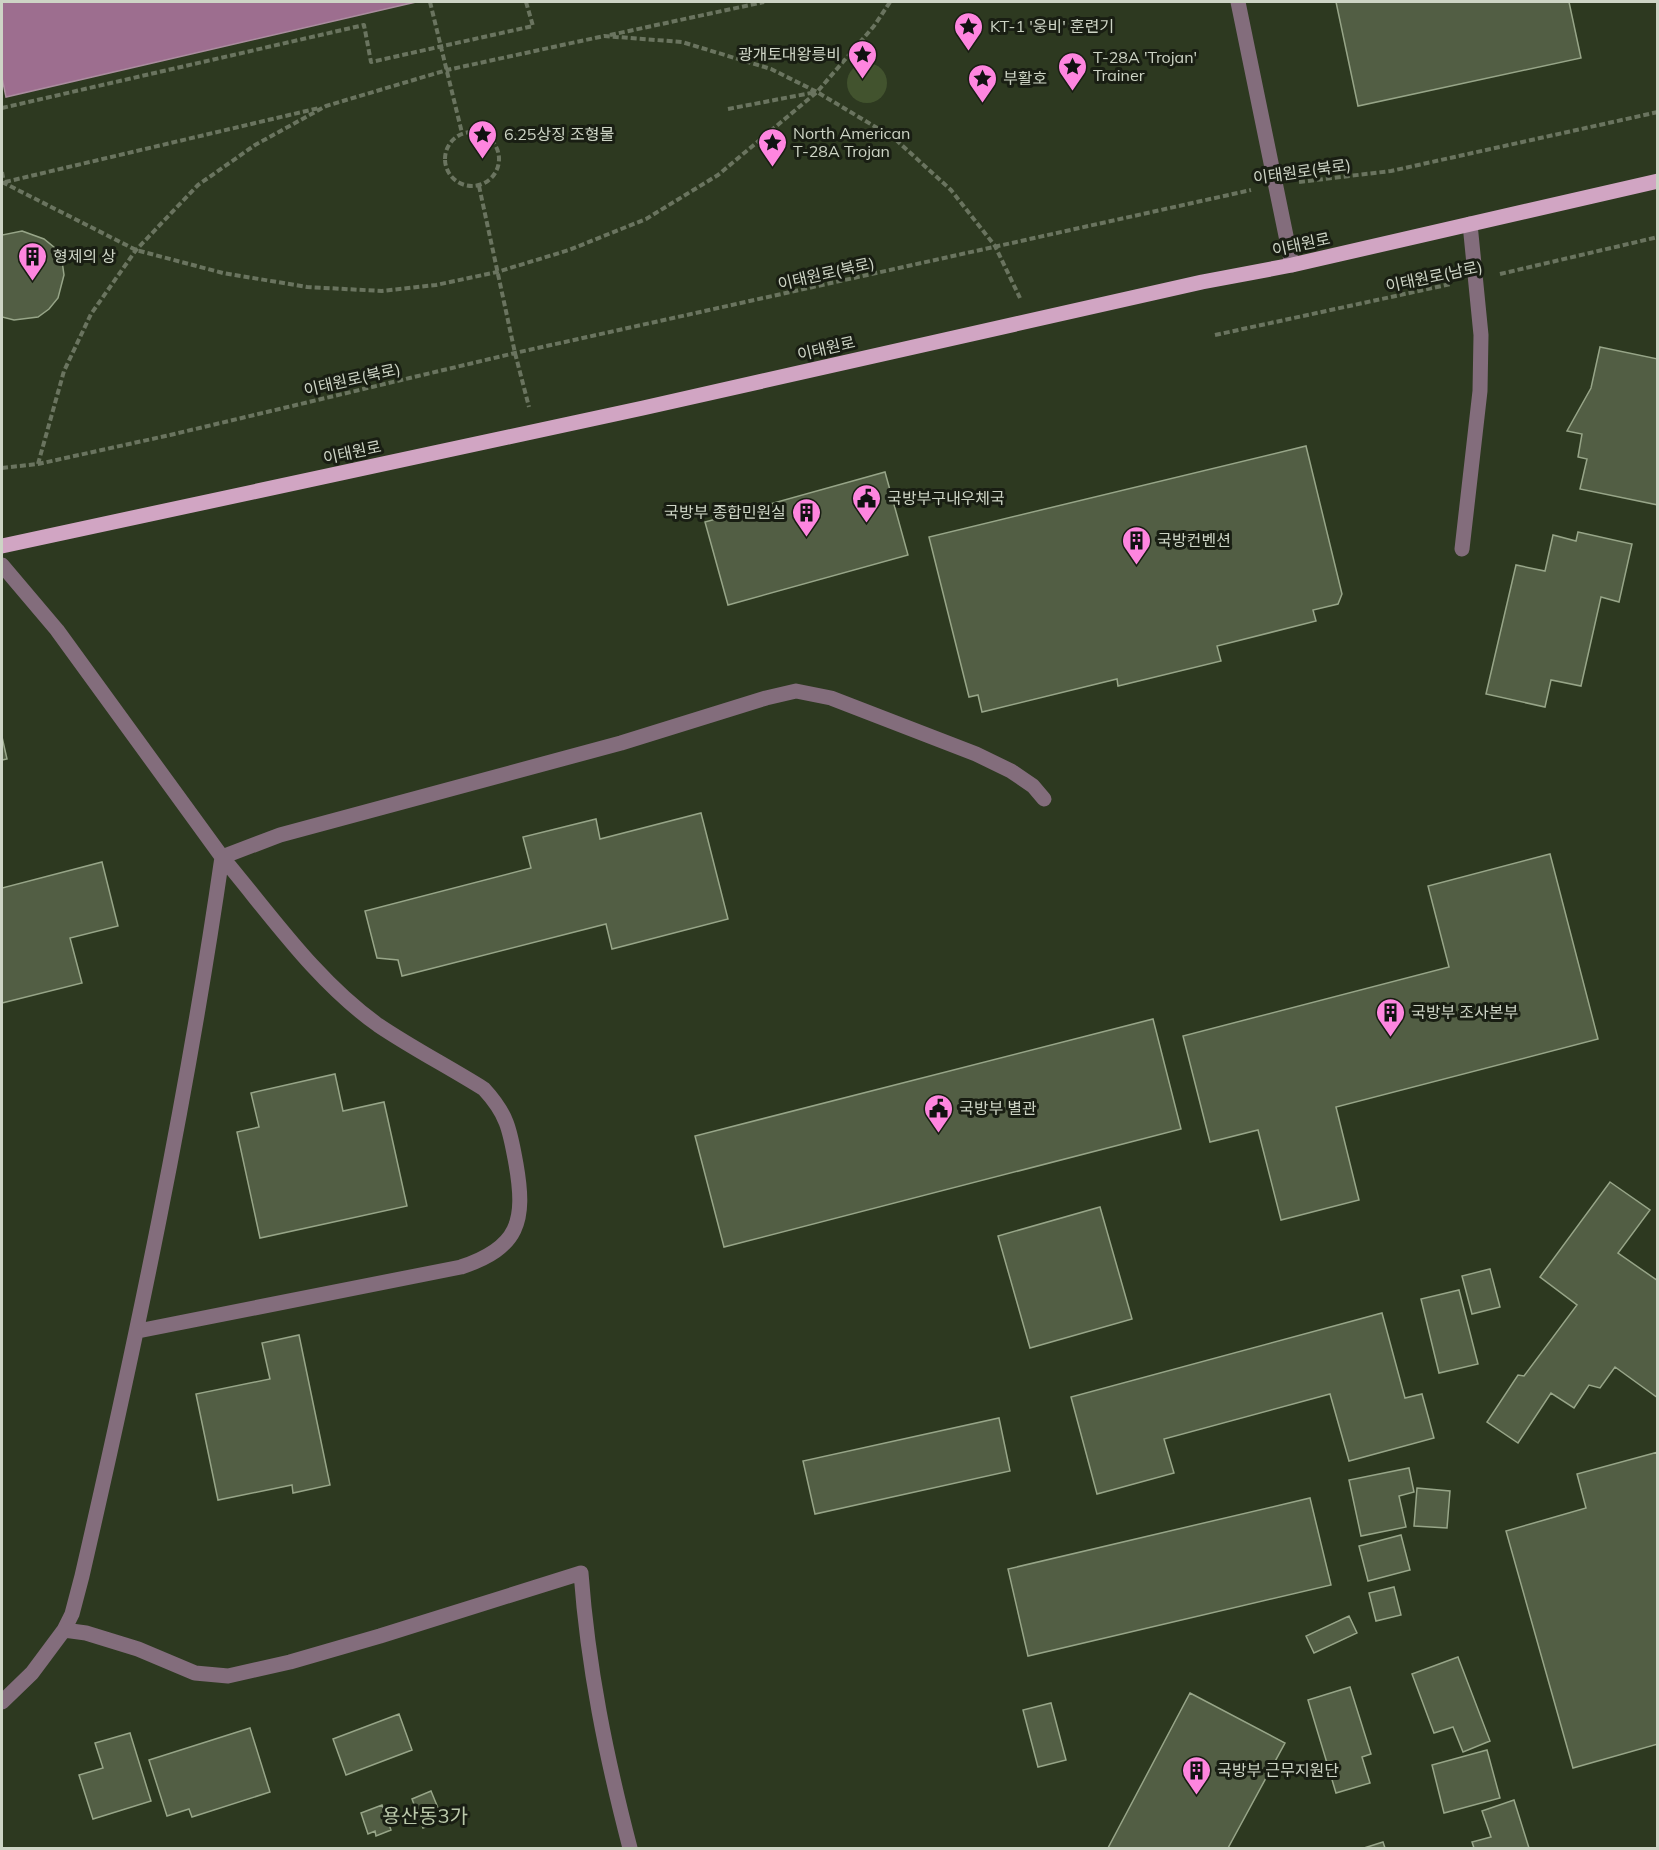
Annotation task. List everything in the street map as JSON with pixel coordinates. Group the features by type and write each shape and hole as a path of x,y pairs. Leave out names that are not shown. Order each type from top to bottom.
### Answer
{"main road":[{"name":"이태원로","path":"2,546 1292,265 1658,181"}],"lane":[{"path":"1238,2 1292,265"},
{"path":"1462,549 1480,391 1482,335 1470,224"},
{"path":"2,565 57,630 222,857 313,966 377,1024 484,1089 498,1104 509,1122 521,1194 520,1215 513,1233 501,1249 484,1259 461,1267 138,1331"},
{"path":"222,857 280,836 621,743 766,698 796,691 831,698 976,754 1011,771 1033,786 1044,800"},
{"path":"2,1702 32,1673 64,1630 72,1614 82,1576 138,1331 202,996 222,857"},
{"path":"64,1630 86,1633 138,1649 195,1673 228,1676 290,1662 369,1639 581,1573 585,1631 601,1732 630,1848"}],"path":[{"path":"2,108 364,25 371,62 441,49 533,26 526,2"},
{"path":"3,183 326,106 447,70 764,2"},
{"path":"3,183 136,250 223,273 307,287 382,291 436,285 497,272 569,250 646,219 718,175 817,92 874,26 890,2"},
{"path":"430,3 462,133"},
{"path":"604,36 682,42 771,69 817,92 894,138 951,190 994,246 1032,321"},
{"path":"728,109 817,92"},
{"path":"38,464 64,371 91,314 136,250 198,185 255,145 326,106"},
{"name":"이태원로(북로)","path":"2,468 38,464 515,353 731,307 1275,184 1391,171 1658,112"},
{"path":"475,131 488,136 496,146 500,159 496,172 479,186 463,185 453,179 446,170 444,159 446,148 452,139 462,133 475,131"},
{"path":"2,172 3,183"},
{"path":"479,186 515,353 536,431"},
{"name":"이태원로(남로)","path":"1215,335 1658,237"}],"green space":[{"path":"867,63 875,64 881,69 886,75 886,91 881,97 875,102 867,103 859,102 853,97 848,91 847,83 848,75 853,69 859,64"}],"shaded area":[{"path":"2,2 416,2 6,97 2,78"}],"building":[{"path":"1336,2 1569,2 1581,58 1358,106"},
{"name":"형제의 상","path":"22,231 44,239 55,248 62,261 64,275 58,298 49,309 38,317 14,320 2,317 2,235"},
{"path":"1600,347 1658,359 1658,505 1580,489 1587,459 1578,457 1582,434 1567,431 1591,388"},
{"name":"국방컨벤션","path":"1306,446 1342,594 1338,604 1313,610 1316,621 1217,646 1221,661 1118,686 1117,679 982,712 978,695 969,697 929,537"},
{"name":"국방부 종합민원실","path":"885,472 908,555 728,605 705,522"},
{"path":"1578,532 1632,544 1619,602 1601,597 1581,686 1551,680 1545,707 1486,694 1516,565 1545,571 1553,535 1576,541"},
{"path":"2,737 7,759 2,760"},
{"path":"701,813 728,919 612,949 606,924 402,976 398,960 377,958 365,911 531,868 523,837 596,819 600,839"},
{"name":"국방부 조사본부","path":"1550,854 1598,1039 1336,1107 1359,1200 1281,1220 1258,1130 1210,1142 1183,1036 1449,967 1428,886"},
{"path":"102,862 118,926 70,938 82,983 2,1003 2,888"},
{"name":"국방부 별관","path":"1153,1019 1181,1129 724,1247 695,1136"},
{"path":"335,1074 343,1111 384,1102 407,1206 260,1238 237,1132 259,1127 251,1093"},
{"path":"1610,1182 1650,1210 1618,1253 1658,1281 1658,1398 1615,1367 1600,1388 1589,1385 1574,1408 1551,1393 1518,1443 1487,1422 1518,1375 1524,1376 1577,1305 1540,1277"},
{"path":"1100,1207 1132,1319 1030,1348 998,1236"},
{"path":"1490,1269 1500,1307 1472,1314 1462,1276"},
{"path":"1459,1290 1478,1364 1439,1373 1421,1299"},
{"path":"1382,1313 1405,1398 1422,1394 1434,1438 1349,1461 1330,1394 1164,1439 1174,1473 1097,1494 1071,1397"},
{"path":"299,1335 330,1485 293,1493 292,1485 218,1500 196,1394 270,1379 262,1343"},
{"path":"999,1418 1010,1471 815,1514 803,1461"},
{"path":"1658,1452 1658,1744 1573,1768 1506,1531 1586,1508 1577,1474"},
{"path":"1409,1468 1414,1492 1399,1496 1406,1527 1361,1536 1349,1480"},
{"path":"1417,1488 1450,1491 1447,1528 1414,1526"},
{"path":"1310,1498 1331,1585 1028,1656 1008,1569"},
{"path":"1401,1535 1410,1570 1368,1581 1359,1546"},
{"path":"1394,1587 1401,1615 1376,1621 1369,1593"},
{"path":"1349,1616 1357,1633 1314,1653 1306,1636"},
{"path":"1458,1657 1490,1741 1463,1752 1453,1727 1434,1733 1412,1674"},
{"path":"1350,1687 1371,1754 1362,1757 1370,1783 1336,1793 1308,1700"},
{"name":"국방부 근무지원단","path":"1190,1693 1285,1743 1228,1848 1108,1848"},
{"path":"1051,1703 1066,1760 1038,1767 1023,1710"},
{"path":"399,1714 412,1750 346,1775 333,1739"},
{"path":"250,1728 270,1792 192,1817 189,1809 167,1816 149,1760"},
{"path":"130,1733 151,1801 93,1819 79,1775 103,1768 95,1743"},
{"path":"1487,1750 1500,1798 1444,1813 1432,1765"},
{"path":"431,1791 443,1820 423,1828 412,1799"},
{"path":"1514,1800 1529,1848 1474,1848 1472,1842 1491,1837 1482,1811"},
{"path":"382,1805 391,1830 376,1836 375,1831 368,1834 361,1813"},
{"path":"1383,1842 1385,1848 1364,1848"}],"place":[{"name":"KT-1 '웅비' 훈련기","path":"969,52"},
{"name":"광개토대왕릉비","path":"862,80"},
{"name":"T-28A 'Trojan' Trainer","path":"1072,92"},
{"name":"부활호","path":"982,104"},
{"name":"6.25상징 조형물","path":"483,160"},
{"name":"North American T-28A Trojan","path":"772,168"},
{"name":"형제의 상","path":"32,282"},
{"name":"국방부구내우체국","path":"866,524"},
{"name":"국방부 종합민원실","path":"807,538"},
{"name":"국방컨벤션","path":"1136,566"},
{"name":"국방부 조사본부","path":"1390,1038"},
{"name":"국방부 별관","path":"938,1134"},
{"name":"국방부 근무지원단","path":"1196,1796"}],"district":[{"name":"용산동3가","path":"425,1816"}]}
